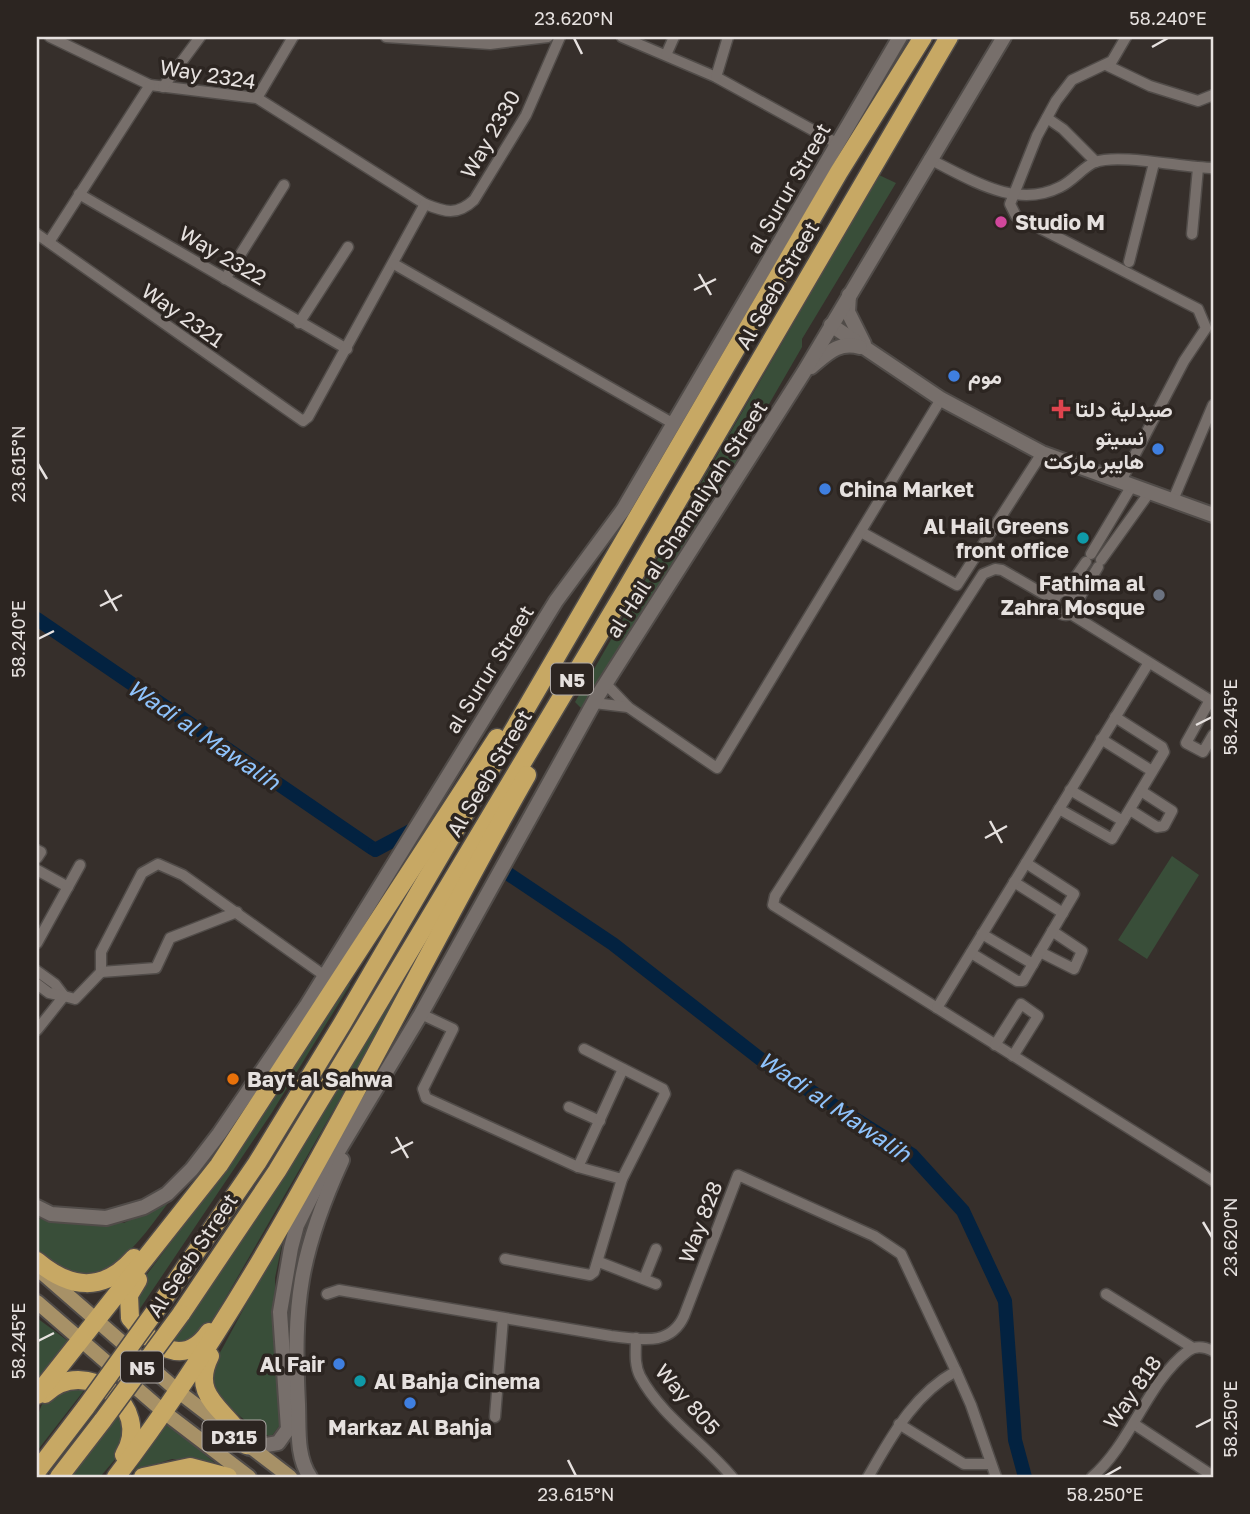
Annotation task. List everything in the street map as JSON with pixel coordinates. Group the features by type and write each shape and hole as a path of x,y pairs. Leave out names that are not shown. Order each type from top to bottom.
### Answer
{"highway":[{"name":"Al Seeb Street","path":"37,1471 161,1303 257,1163 559,653 839,172 923,37"},
{"name":"Al Seeb Street","path":"59,1477 181,1314 284,1159 622,596 949,37"},
{"path":"116,1477 179,1392 249,1278 366,1076 449,917 601,645 622,596"},
{"path":"37,1395 219,1165 482,760 559,653"},
{"path":"37,1261 62,1280 75,1283 116,1276 193,1187 219,1165"},
{"path":"180,1215 129,1295 130,1318 162,1348 186,1351 202,1342 239,1294"},
{"path":"247,1447 236,1426 209,1399 203,1386 206,1364 242,1303 249,1278"},
{"path":"37,1404 52,1386 72,1378 91,1380 119,1400 132,1420 132,1438 107,1477"},
{"path":"143,1477 190,1467 228,1477"}],"main road":[{"name":"D315","path":"37,1268 179,1392 247,1447 290,1477"},
{"name":"D315","path":"37,1302 164,1412 249,1477"}],"street":[{"name":"Way 2324","path":"50,37 70,40 150,85 257,98 425,204"},
{"path":"163,87 200,37"},
{"path":"257,98 293,37"},
{"path":"386,37 490,44 548,37"},
{"name":"Way 2330","path":"425,204 445,212 454,212 462,211 474,201 526,116 560,37"},
{"path":"622,37 716,77 838,144"},
{"path":"666,55 674,37"},
{"path":"716,77 728,37"},
{"name":"al Surur Street","path":"37,1207 51,1214 106,1218 144,1207 167,1194 192,1169 219,1134 325,976 556,601 623,510 900,37"},
{"name":"al Hail al Shamaliyah Street","path":"247,1447 278,1443 288,1429 280,1312 284,1280 297,1225 421,1014 594,703 804,372 850,290 1004,37"},
{"path":"1054,600 1066,591 1089,558 1184,361 1206,328 1198,309 1016,216 1010,204 1047,118 1072,80 1106,65 1119,53 1126,37"},
{"path":"1106,65 1150,86 1198,101 1213,95"},
{"path":"48,242 150,85"},
{"path":"1047,118 1096,162"},
{"path":"929,159 998,191 1015,195 1035,195 1060,188 1096,162 1213,168"},
{"path":"1129,262 1154,163"},
{"path":"1192,234 1198,168"},
{"path":"225,279 284,185"},
{"name":"Way 2322","path":"79,194 347,349"},
{"path":"347,349 425,204"},
{"name":"Way 2321","path":"37,234 298,420 308,417 347,349"},
{"path":"299,323 348,247"},
{"path":"394,264 674,424"},
{"path":"850,290 848,312 867,348"},
{"path":"831,325 941,399 1042,453 1213,515"},
{"path":"804,372 836,347 844,344 867,348"},
{"path":"606,684 628,707 717,768 941,399"},
{"path":"1173,500 1213,405"},
{"path":"861,531 957,584 1042,453"},
{"path":"1071,614 1077,608 1078,600 1099,563 1149,493"},
{"path":"1213,735 1203,752 1186,743 1212,701 1148,664 1071,614 1059,613 1054,600 1002,570 995,569 984,574 774,898 776,908 793,919 1213,1181"},
{"path":"1066,591 1078,600"},
{"path":"937,1008 1148,664"},
{"path":"594,703 628,707"},
{"path":"1059,808 1112,839 1130,810 1164,752 1163,747 1115,717"},
{"path":"1101,740 1152,771"},
{"path":"1070,790 1123,821"},
{"path":"1130,810 1157,827 1164,826 1172,811 1141,791"},
{"path":"37,850 41,852 37,858"},
{"path":"971,953 1020,982 1033,964 1074,894 1026,863"},
{"path":"37,941 80,864"},
{"path":"101,972 101,952 142,873 150,866 166,865 237,912 325,976"},
{"path":"37,870 68,887"},
{"path":"1014,882 1063,913"},
{"path":"37,984 49,993 75,999 101,972 156,968 170,938 237,912"},
{"path":"1040,952 1074,969 1082,951 1052,931"},
{"path":"982,934 1033,964"},
{"path":"37,971 55,984 64,996"},
{"path":"37,1030 64,996"},
{"path":"995,1045 1019,1006 1023,1004 1038,1016 1013,1056"},
{"path":"421,1014 453,1029 424,1089 426,1098 578,1167 622,1179"},
{"path":"505,1259 590,1275 594,1272 622,1179 665,1091 584,1049"},
{"path":"578,1167 623,1069"},
{"name":"al Hail al Shamaliyah Street","path":"310,1477 300,1455 295,1326 297,1296 310,1236 370,1101"},
{"path":"569,1107 600,1121"},
{"name":"Way 828","path":"327,1294 339,1290 636,1338 666,1337 678,1330 738,1175 874,1236 901,1254 956,1371"},
{"path":"644,1279 656,1250"},
{"path":"599,1262 656,1284"},
{"path":"1106,1294 1193,1348 1205,1347 1213,1351"},
{"path":"280,1312 295,1326"},
{"path":"495,1417 503,1318"},
{"name":"Way 805","path":"636,1338 636,1364 640,1377 670,1415 732,1477"},
{"name":"Way 818","path":"1092,1477 1108,1461 1155,1390 1193,1348"},
{"path":"868,1477 899,1424 924,1392 956,1371 996,1477"},
{"path":"899,1424 964,1464 991,1464"},
{"path":"1134,1424 1213,1476"}],"green space":[{"path":"879,175 896,183 802,339 802,347 708,510 581,708 575,702"},
{"path":"1172,856 1199,875 1147,959 1118,940"},
{"path":"348,980 350,985 271,1114 135,1316 139,1285 201,1202"},
{"path":"396,987 402,991 202,1339 169,1346"},
{"path":"171,1199 129,1251 97,1272 78,1273 59,1266 37,1250 37,1218 58,1223 124,1223"},
{"path":"284,1234 275,1278 280,1425 271,1437 258,1431 215,1396 209,1373"},
{"path":"37,1318 68,1341 38,1380"},
{"path":"89,1384 37,1451 39,1413 50,1393"},
{"path":"121,1410 127,1418 117,1457 100,1477 66,1477"},
{"path":"167,1423 215,1463 172,1459 134,1471"}],"waterway":[{"name":"Wadi al Mawalih","path":"37,619 372,848"},
{"name":"Wadi al Mawalih","path":"375,850 433,819"},
{"name":"Wadi al Mawalih","path":"507,873 613,944 763,1061 912,1155 963,1211 1005,1301 1015,1440 1025,1477"}],"place":[{"name":"Studio M","path":"1001,222"},
{"name":"موم","path":"954,376"},
{"name":"صيدلية دلتا","path":"1061,409"},
{"name":"نسيتو هايبر ماركت","path":"1158,449"},
{"name":"China Market","path":"825,489"},
{"name":"Al Hail Greens front office","path":"1083,538"},
{"name":"Fathima al Zahra Mosque","path":"1159,595"},
{"name":"Bayt al Sahwa","path":"233,1079"},
{"name":"Al Fair","path":"339,1364"},
{"name":"Al Bahja Cinema","path":"360,1381"},
{"name":"Markaz Al Bahja","path":"410,1403"}]}
